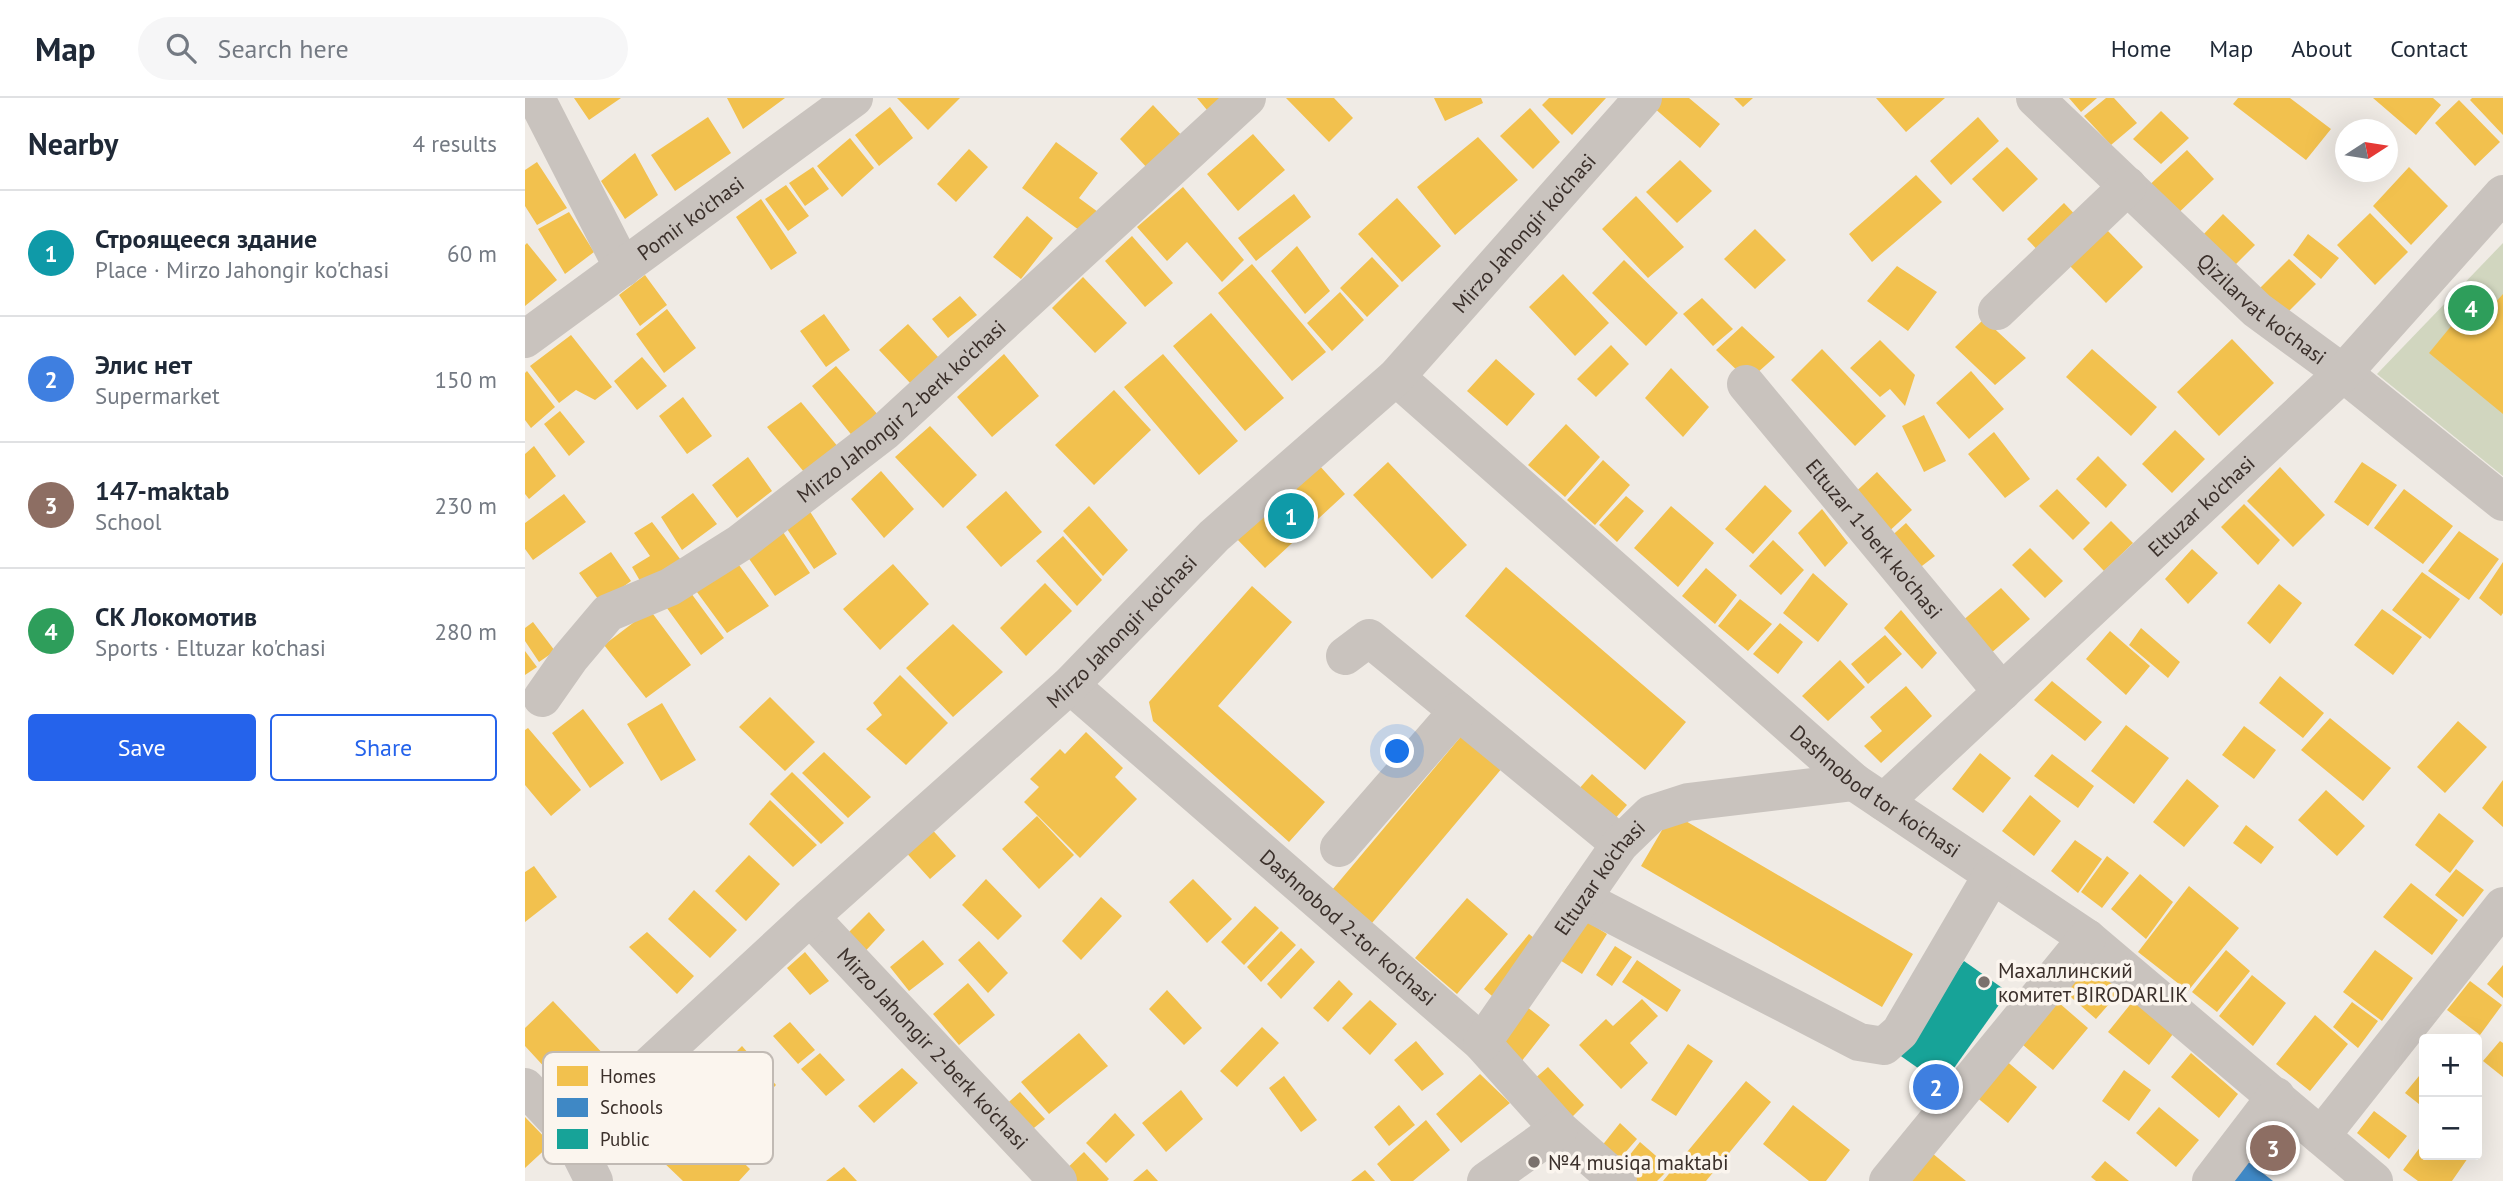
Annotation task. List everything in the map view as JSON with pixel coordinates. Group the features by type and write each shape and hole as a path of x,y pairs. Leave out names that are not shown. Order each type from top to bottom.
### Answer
{"street":[{"path":"536,98 623,268"},
{"name":"Pomir ko'chasi","path":"525,339 854,98"},
{"name":"Mirzo Jahongir 2-berk ko'chasi","path":"542,698 570,658 608,613 670,587 740,543 884,432 1247,98"},
{"name":"Mirzo Jahongir ko'chasi","path":"665,1052 810,917 1070,685 1215,536 1395,377 1643,98"},
{"name":"Qizilarvat ko'chasi","path":"2035,98 2257,310 2343,373 2503,502"},
{"path":"1997,311 2128,186"},
{"name":"Eltuzar ko'chasi","path":"1482,1043 1620,844 1651,814 1688,802 1869,792 2002,692 2343,373 2503,194"},
{"name":"Dashnobod tor ko'chasi","path":"1395,377 1869,792 2087,939 2374,1181"},
{"name":"Eltuzar 1-berk ko'chasi","path":"1746,384 2002,692"},
{"path":"1345,656 1370,638 1620,844"},
{"name":"Dashnobod 2-tor ko'chasi","path":"1070,685 1482,1043 1559,1129 1618,1181"},
{"path":"1339,848 1458,710"},
{"path":"1582,899 1859,1042 1884,1046 1899,1032 1992,875"},
{"path":"2321,1136 2503,906"},
{"name":"Mirzo Jahongir 2-berk ko'chasi","path":"810,917 1058,1181"},
{"path":"1888,1181 2087,939"},
{"path":"525,1087 543,1107"},
{"path":"2211,1181 2276,1097"},
{"path":"1486,1181 1559,1129"},
{"path":"585,1164 594,1181"}],"green space":[{"path":"2503,243 2503,476 2377,374"}],"building: Homes":[{"path":"574,98 621,98 589,120"},
{"path":"727,98 785,98 743,129"},
{"path":"897,98 960,98 928,130"},
{"path":"1197,98 1232,98 1212,116"},
{"path":"1286,98 1334,98 1353,118 1329,142"},
{"path":"1434,98 1481,98 1483,103 1445,121"},
{"path":"1549,98 1606,98 1572,135 1542,105"},
{"path":"1660,98 1689,98 1720,124 1700,148 1653,107"},
{"path":"1734,98 1753,98 1743,107"},
{"path":"1876,98 1945,98 1906,132"},
{"path":"2069,98 2097,98 2081,112"},
{"path":"2106,98 2114,98 2137,123 2111,145 2084,116"},
{"path":"2238,98 2290,98 2331,129 2306,160 2233,104"},
{"path":"2373,98 2433,98 2441,105 2416,135"},
{"path":"2503,98 2503,135 2470,100"},
{"path":"2459,100 2500,142 2475,166 2435,123"},
{"path":"1153,105 1185,139 1150,171 1120,139"},
{"path":"890,107 913,138 879,166 855,135"},
{"path":"1530,108 1560,142 1533,169 1500,136"},
{"path":"2161,111 2189,138 2161,164 2133,139"},
{"path":"708,117 731,153 675,191 651,155"},
{"path":"1978,117 1999,141 1951,185 1930,161"},
{"path":"1253,134 1285,170 1238,211 1207,174"},
{"path":"1478,137 1518,180 1455,235 1417,187"},
{"path":"850,138 874,168 842,197 817,166"},
{"path":"1056,142 1098,173 1079,198 1098,212 1083,233 1022,188"},
{"path":"2007,147 2038,179 2003,212 1972,179"},
{"path":"969,149 988,167 956,202 937,184"},
{"path":"2187,150 2214,179 2171,220 2143,191"},
{"path":"635,153 658,195 625,219 601,181"},
{"path":"1680,160 1712,191 1677,223 1646,192"},
{"path":"537,162 567,208 537,225 525,206 525,170"},
{"path":"813,167 829,189 805,206 789,183"},
{"path":"2409,167 2448,206 2411,245 2373,206"},
{"path":"1916,175 1942,202 1872,262 1849,234"},
{"path":"786,185 809,216 788,231 765,199"},
{"path":"1183,187 1244,260 1222,282 1187,242 1167,261 1137,227"},
{"path":"1294,194 1311,217 1256,261 1238,238"},
{"path":"1636,196 1684,247 1648,278 1602,229"},
{"path":"1397,198 1441,246 1402,282 1358,234"},
{"path":"761,199 797,253 771,270 736,217"},
{"path":"2064,203 2083,223 2046,259 2027,239"},
{"path":"569,212 594,252 565,274 538,229"},
{"path":"2370,213 2408,252 2375,285 2337,245"},
{"path":"2223,214 2255,245 2231,269 2200,238"},
{"path":"1027,216 1053,238 1021,279 993,257"},
{"path":"1755,229 1786,260 1755,289 1724,259"},
{"path":"2107,230 2143,267 2106,303 2070,266"},
{"path":"2308,234 2339,258 2321,279 2293,255"},
{"path":"1132,236 1173,283 1145,307 1105,261"},
{"path":"527,243 557,280 525,306 525,245"},
{"path":"1297,246 1330,291 1305,314 1271,271"},
{"path":"1372,257 1399,286 1367,317 1340,288"},
{"path":"2289,259 2316,284 2282,318 2254,294"},
{"path":"1624,260 1678,313 1646,346 1592,293"},
{"path":"1252,264 1326,352 1292,381 1218,293"},
{"path":"1897,266 1937,292 1908,331 1867,301"},
{"path":"1563,274 1609,323 1575,356 1529,307"},
{"path":"645,275 667,305 640,326 619,295"},
{"path":"1083,277 1127,323 1095,353 1052,308"},
{"path":"1340,292 1364,320 1332,351 1307,323"},
{"path":"2479,292 2494,304 2503,294 2503,414 2429,353"},
{"path":"960,296 977,315 948,338 932,319"},
{"path":"1702,298 1733,329 1713,346 1683,314"},
{"path":"667,309 696,348 664,373 636,334"},
{"path":"1211,313 1284,398 1245,431 1173,346"},
{"path":"824,314 850,350 826,367 800,331"},
{"path":"1984,319 2026,358 1995,385 1955,347"},
{"path":"908,324 939,358 911,384 879,350"},
{"path":"1742,326 1775,357 1748,381 1716,350"},
{"path":"571,335 612,387 595,400 576,390 559,403 530,366"},
{"path":"2232,339 2274,383 2219,436 2177,392"},
{"path":"1880,340 1915,375 1905,406 1890,389 1880,397 1850,368"},
{"path":"1611,345 1629,364 1596,397 1577,379"},
{"path":"1822,349 1886,416 1855,446 1791,380"},
{"path":"2092,349 2157,407 2131,436 2066,377"},
{"path":"1004,354 1039,396 992,437 957,397"},
{"path":"1163,354 1238,441 1199,475 1124,387"},
{"path":"642,357 667,386 637,410 614,381"},
{"path":"1496,359 1535,394 1507,426 1467,391"},
{"path":"836,366 879,416 854,438 812,386"},
{"path":"1671,368 1709,407 1683,437 1645,398"},
{"path":"527,371 555,407 531,428 525,420"},
{"path":"1971,371 2004,409 1969,439 1936,403"},
{"path":"1114,390 1151,430 1094,485 1055,445"},
{"path":"683,397 712,436 687,454 659,416"},
{"path":"801,402 839,448 804,472 767,427"},
{"path":"560,411 585,442 569,456 544,424"},
{"path":"1924,415 1946,461 1924,472 1902,426"},
{"path":"1566,424 1600,457 1565,497 1528,465"},
{"path":"930,426 977,475 943,508 895,457"},
{"path":"2175,430 2205,459 2172,493 2142,464"},
{"path":"1994,432 2030,479 2005,498 1968,454"},
{"path":"534,446 556,476 529,499 525,494 525,454"},
{"path":"2098,456 2127,485 2106,508 2076,479"},
{"path":"748,457 772,491 737,518 712,485"},
{"path":"1603,460 1630,485 1595,525 1567,500"},
{"path":"1388,462 1467,545 1432,579 1353,495"},
{"path":"2362,462 2397,485 2368,526 2334,502"},
{"path":"1319,465 1345,494 1265,568 1236,538"},
{"path":"2280,467 2325,515 2293,547 2247,501"},
{"path":"881,471 914,509 884,538 851,499"},
{"path":"1877,472 1912,510 1884,536 1849,498"},
{"path":"1765,485 1792,511 1753,554 1725,529"},
{"path":"2057,489 2090,523 2073,540 2039,506"},
{"path":"2404,489 2453,526 2423,564 2374,528"},
{"path":"1006,491 1042,532 1001,567 966,527"},
{"path":"693,493 717,524 682,550 661,517"},
{"path":"564,494 586,522 533,560 525,549 525,523"},
{"path":"1626,496 1644,511 1617,542 1599,525"},
{"path":"2244,504 2280,540 2258,565 2221,527"},
{"path":"1089,506 1128,550 1103,576 1063,531"},
{"path":"1671,506 1714,543 1678,587 1634,548"},
{"path":"1822,509 1848,543 1825,567 1798,533"},
{"path":"809,510 837,554 814,569 785,526"},
{"path":"2111,521 2133,543 2104,571 2083,549"},
{"path":"652,522 684,564 643,586 632,567 650,556 634,533"},
{"path":"1906,523 1935,556 1914,572 1887,540"},
{"path":"781,529 810,573 775,596 745,553"},
{"path":"2459,531 2499,559 2469,600 2428,571"},
{"path":"1063,536 1102,580 1077,606 1036,561"},
{"path":"1773,540 1804,570 1781,595 1749,566"},
{"path":"2030,548 2063,581 2045,598 2012,565"},
{"path":"2192,549 2218,573 2188,604 2165,579"},
{"path":"611,552 631,581 601,603 579,573"},
{"path":"736,561 769,606 727,633 694,588"},
{"path":"2503,562 2503,613 2501,616 2479,598"},
{"path":"893,564 929,604 880,650 843,609"},
{"path":"1506,567 1686,722 1645,770 1465,616"},
{"path":"1706,568 1737,595 1715,624 1682,596"},
{"path":"2422,572 2460,599 2430,639 2392,610"},
{"path":"1813,573 1848,604 1818,642 1783,613"},
{"path":"1045,583 1072,611 1026,656 1000,628"},
{"path":"2279,584 2302,603 2270,644 2247,623"},
{"path":"1252,586 1292,622 1218,706 1325,802 1289,842 1153,721 1149,702"},
{"path":"2001,588 2030,619 1990,654 1961,622"},
{"path":"688,589 724,638 701,655 664,604"},
{"path":"1740,599 1772,624 1748,651 1718,626"},
{"path":"2382,609 2422,637 2393,675 2354,645"},
{"path":"650,610 691,665 646,698 604,645"},
{"path":"1901,610 1937,653 1922,669 1884,628"},
{"path":"533,622 555,651 539,662 525,641 525,628"},
{"path":"1780,623 1803,642 1778,674 1753,654"},
{"path":"953,624 1003,672 953,717 906,668"},
{"path":"2141,628 2180,662 2168,678 2129,645"},
{"path":"2110,631 2150,666 2126,695 2086,659"},
{"path":"1885,635 1902,654 1868,684 1851,664"},
{"path":"525,651 537,667 525,675"},
{"path":"1840,660 1865,687 1828,721 1802,696"},
{"path":"900,675 948,723 906,765 866,729 882,715 873,703"},
{"path":"2280,676 2324,713 2303,738 2259,703"},
{"path":"2052,681 2102,722 2085,741 2034,700"},
{"path":"1906,686 1932,716 1881,763 1864,746 1882,731 1870,717"},
{"path":"770,697 815,742 785,771 739,727"},
{"path":"662,703 696,760 661,781 627,724"},
{"path":"583,709 624,763 590,788 552,733"},
{"path":"2330,718 2391,768 2363,801 2301,750"},
{"path":"2458,721 2487,747 2445,793 2417,767"},
{"path":"2126,725 2169,758 2134,804 2091,771"},
{"path":"2244,726 2276,750 2254,779 2222,755"},
{"path":"528,728 581,790 551,816 525,785 525,730"},
{"path":"1086,732 1123,768 1115,777 1137,799 1080,858 1024,802 1039,787 1030,779 1060,749 1065,754"},
{"path":"1463,734 1503,767 1372,923 1332,890"},
{"path":"824,752 871,797 848,818 802,773"},
{"path":"1980,753 2011,778 1983,813 1952,789"},
{"path":"2052,754 2094,786 2078,808 2034,776"},
{"path":"792,772 844,823 821,844 770,794"},
{"path":"1592,774 1627,805 1613,821 1578,790"},
{"path":"2187,779 2219,806 2184,847 2153,822"},
{"path":"2503,780 2503,827 2482,808"},
{"path":"2326,790 2365,826 2337,856 2298,820"},
{"path":"2030,795 2061,821 2034,856 2002,831"},
{"path":"770,800 817,845 793,867 749,824"},
{"path":"1672,813 1913,954 1882,1007 1641,866"},
{"path":"2439,813 2474,841 2450,873 2415,845"},
{"path":"1037,816 1074,855 1039,889 1002,849"},
{"path":"928,825 956,856 930,879 902,848"},
{"path":"2246,825 2274,847 2261,864 2233,843"},
{"path":"2075,840 2102,859 2078,893 2051,871"},
{"path":"749,855 780,884 746,921 715,891"},
{"path":"2107,856 2129,873 2102,908 2081,892"},
{"path":"534,866 557,897 525,922 525,872"},
{"path":"2456,869 2484,890 2463,917 2435,895"},
{"path":"2140,874 2173,902 2146,939 2111,909"},
{"path":"986,879 1022,916 998,940 962,905"},
{"path":"1193,879 1232,919 1207,943 1169,902"},
{"path":"2411,883 2458,920 2432,955 2383,917"},
{"path":"2189,886 2239,928 2188,991 2138,952"},
{"path":"694,890 737,930 710,958 668,919"},
{"path":"1101,897 1122,916 1081,960 1062,941"},
{"path":"1467,898 1508,934 1457,994 1415,958"},
{"path":"1255,906 1279,928 1244,965 1221,942"},
{"path":"869,912 885,930 858,959 840,941"},
{"path":"1580,917 1607,934 1582,974 1555,957"},
{"path":"1281,931 1296,945 1261,982 1247,967"},
{"path":"647,932 694,976 677,994 629,947"},
{"path":"1529,934 1545,947 1499,1002 1484,989"},
{"path":"923,940 944,964 909,991 890,967"},
{"path":"979,941 1008,973 988,993 958,960"},
{"path":"1615,946 1632,957 1612,986 1596,975"},
{"path":"1301,948 1315,962 1281,999 1267,984"},
{"path":"2226,950 2250,971 2217,1012 2192,992"},
{"path":"2375,950 2413,978 2382,1021 2343,992"},
{"path":"805,952 829,981 810,995 787,968"},
{"path":"1637,960 1681,990 1667,1012 1622,982"},
{"path":"2090,961 2122,989 2096,1019 2065,992"},
{"path":"2503,965 2503,998 2487,984"},
{"path":"2252,975 2286,1003 2253,1046 2219,1016"},
{"path":"1339,980 1353,994 1328,1022 1313,1008"},
{"path":"2470,981 2502,1005 2481,1034 2447,1010"},
{"path":"968,983 995,1015 959,1045 933,1014"},
{"path":"1167,990 1202,1028 1184,1045 1149,1009"},
{"path":"2051,996 2088,1028 2053,1070 2017,1040"},
{"path":"1642,999 1658,1016 1630,1043 1648,1063 1621,1089 1579,1045 1606,1019 1613,1026"},
{"path":"1370,1000 1397,1024 1370,1055 1342,1028"},
{"path":"553,1001 601,1052 543,1052 543,1066 525,1046 525,1028"},
{"path":"2133,1001 2173,1034 2149,1065 2108,1032"},
{"path":"2352,1002 2378,1021 2358,1048 2333,1027"},
{"path":"1522,1003 1550,1025 1521,1062 1495,1036"},
{"path":"2315,1015 2348,1044 2310,1091 2276,1064"},
{"path":"790,1022 815,1050 798,1064 773,1036"},
{"path":"1262,1027 1279,1043 1237,1087 1220,1071"},
{"path":"1079,1033 1108,1066 1049,1114 1021,1082"},
{"path":"1416,1041 1444,1074 1422,1091 1394,1060"},
{"path":"2500,1041 2503,1043 2503,1077 2483,1061"},
{"path":"1688,1044 1713,1061 1676,1116 1651,1100"},
{"path":"742,1046 747,1052 736,1052"},
{"path":"820,1053 845,1080 826,1096 801,1069"},
{"path":"2191,1053 2238,1094 2219,1118 2171,1077"},
{"path":"2004,1059 2037,1087 2008,1123 1975,1096"},
{"path":"1548,1067 1584,1105 1571,1118 1533,1080"},
{"path":"902,1068 918,1083 874,1123 858,1106"},
{"path":"2124,1070 2151,1090 2129,1121 2102,1101"},
{"path":"1480,1074 1510,1103 1461,1143 1436,1114"},
{"path":"1284,1076 1317,1120 1301,1132 1269,1088"},
{"path":"2419,1076 2419,1104 2405,1093"},
{"path":"1746,1081 1771,1102 1706,1181 1663,1181"},
{"path":"1181,1090 1203,1119 1166,1152 1142,1123"},
{"path":"1020,1092 1045,1119 1024,1136 1000,1110"},
{"path":"1399,1105 1415,1125 1389,1146 1374,1127"},
{"path":"1793,1105 1850,1150 1826,1181 1809,1181 1763,1144"},
{"path":"2159,1107 2199,1140 2176,1167 2136,1133"},
{"path":"2374,1111 2407,1136 2389,1159 2357,1133"},
{"path":"1115,1113 1135,1135 1106,1163 1086,1143"},
{"path":"525,1117 543,1136 543,1151 525,1168"},
{"path":"1426,1120 1450,1150 1413,1181 1391,1181 1377,1164"},
{"path":"1620,1123 1637,1139 1617,1162 1601,1147"},
{"path":"1640,1142 1670,1168 1657,1181 1637,1181 1621,1166"},
{"path":"2419,1149 2419,1160 2467,1160 2452,1181 2418,1181 2403,1170"},
{"path":"1084,1152 1109,1179 1107,1181 1069,1181 1062,1173"},
{"path":"1932,1153 1966,1181 1910,1181"},
{"path":"2105,1161 2129,1181 2096,1181 2091,1177"},
{"path":"665,1164 745,1164 750,1169 739,1181 683,1181"},
{"path":"844,1167 857,1181 826,1181"},
{"path":"1147,1169 1158,1181 1133,1181"},
{"path":"1365,1170 1375,1181 1351,1181"}],"building: Schools":[{"path":"2238,1154 2273,1181 2217,1181"}],"building: Public":[{"path":"1964,961 2008,992 1942,1085 1898,1054"}],"place":[{"name":"СК Локомотив","path":"2471,308"},
{"name":"Строящееся здание","path":"1291,516"},
{"name":"Махаллинский комитет BIRODARLIK","path":"1984,982"},
{"name":"Элис нет","path":"1936,1087"},
{"name":"147-maktab","path":"2273,1148"},
{"name":"№4 musiqa maktabi","path":"1534,1162"}]}
